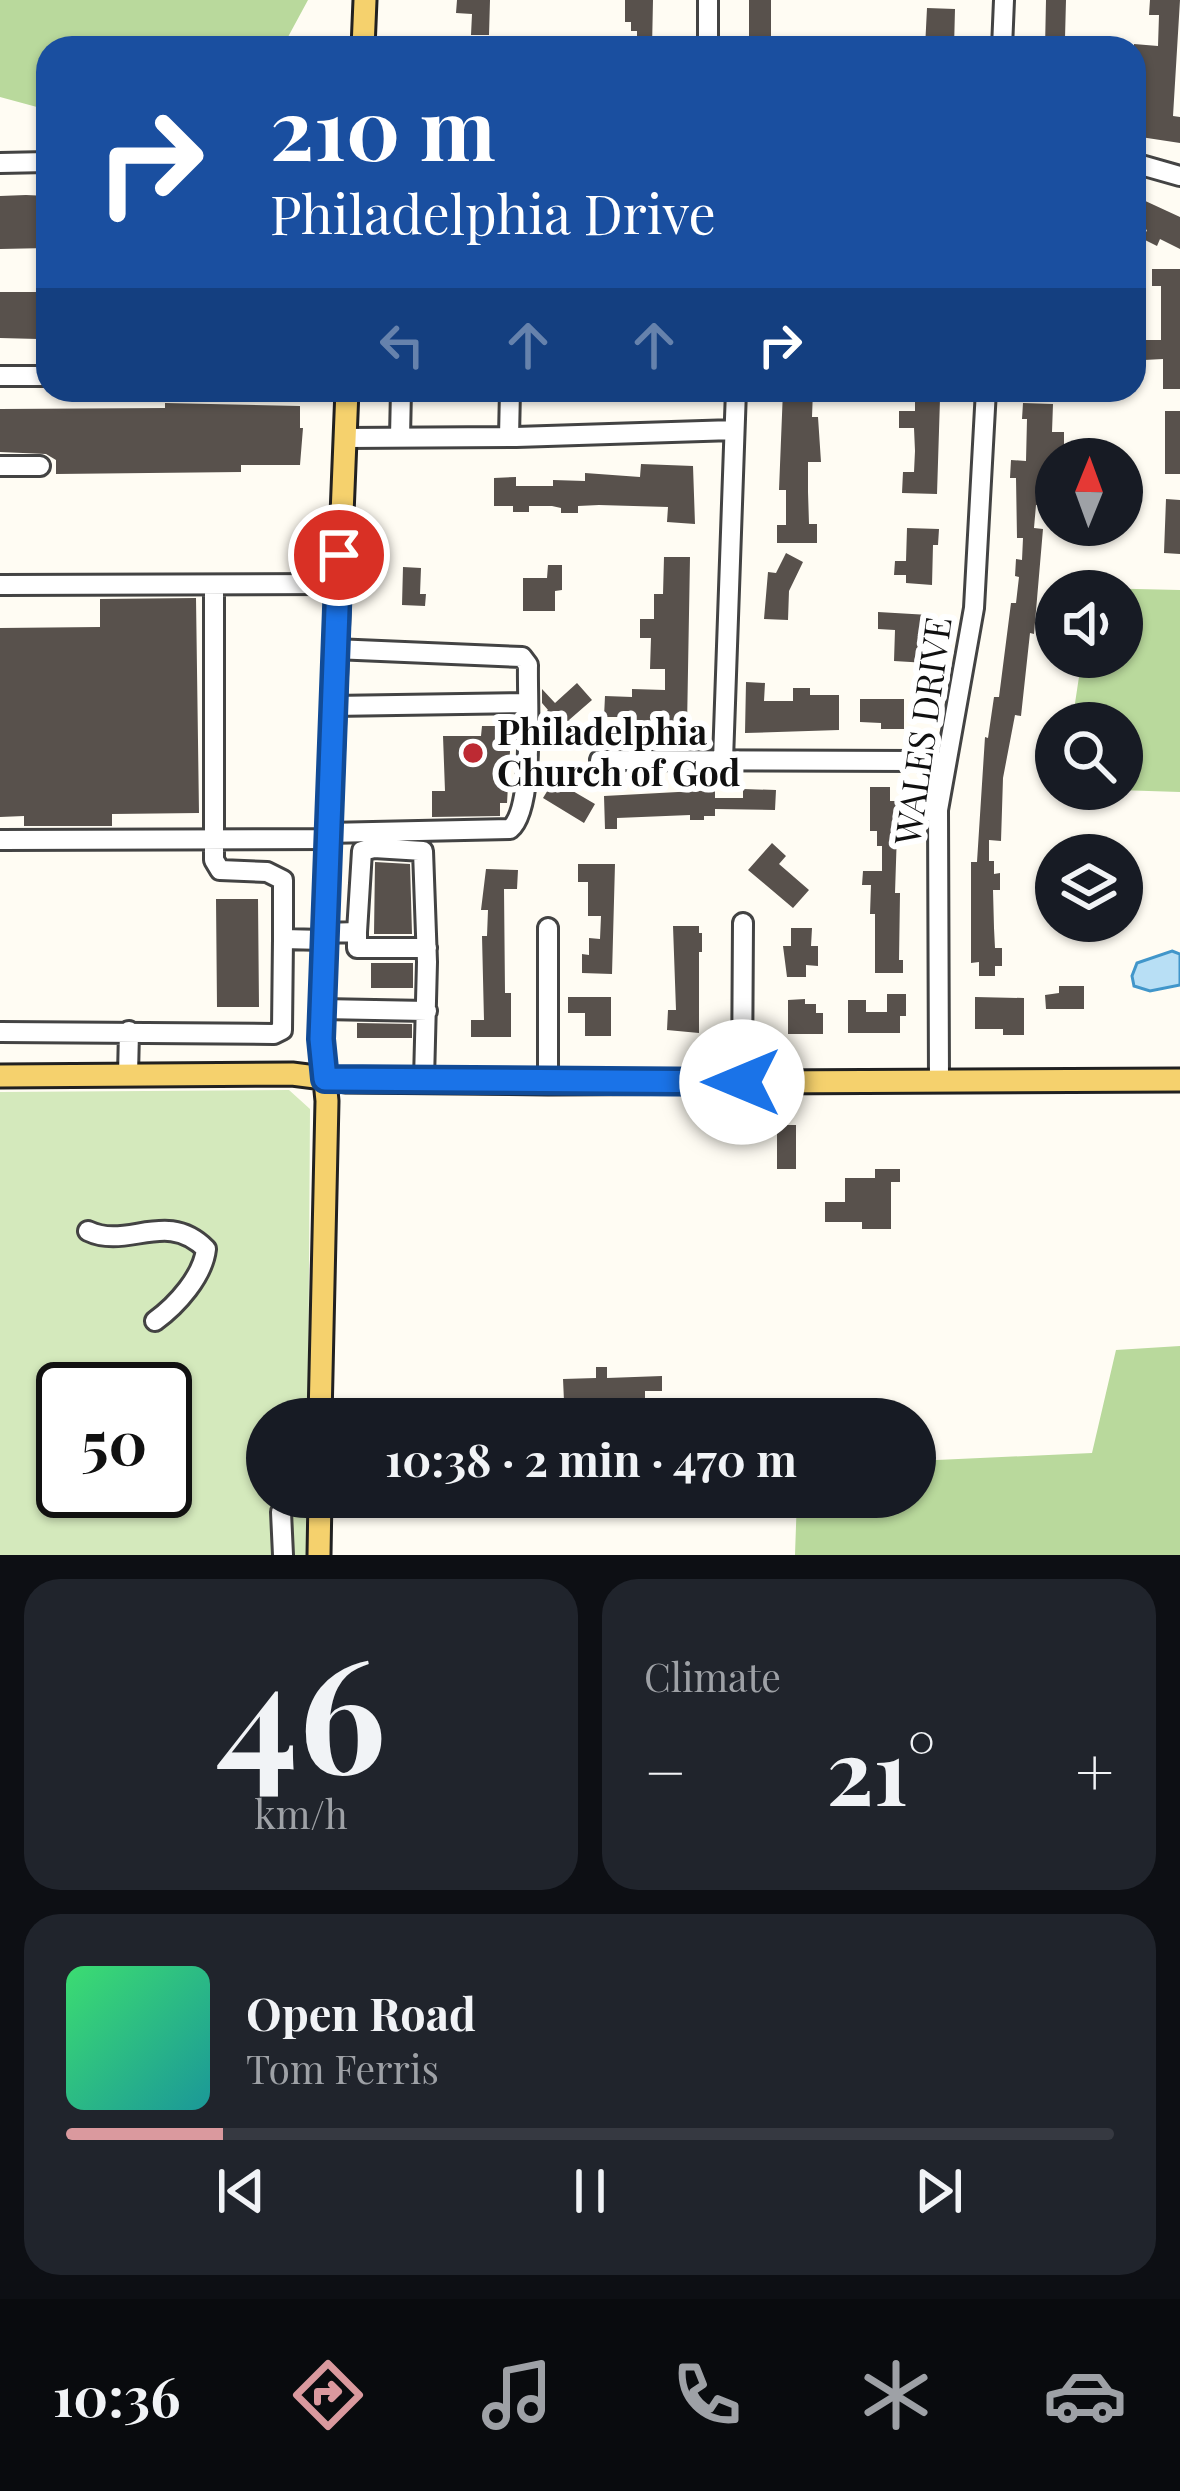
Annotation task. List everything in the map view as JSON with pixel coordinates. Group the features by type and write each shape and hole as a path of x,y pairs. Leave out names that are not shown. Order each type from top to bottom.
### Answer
{"main road":[{"path":"364,36 365,0"},
{"path":"320,1398 322,1009 346,402"},
{"path":"0,1076 292,1074 325,1079 548,1083 1180,1080"},
{"path":"320,1518 320,1555"}],"street":[{"path":"708,0 708,36"},
{"path":"1002,36 1004,0"},
{"path":"0,163 36,162"},
{"path":"1146,166 1180,176"},
{"path":"0,376 36,376"},
{"path":"400,402 400,437"},
{"path":"509,437 510,402"},
{"path":"722,760 735,402"},
{"name":"WALES DRIVE","path":"939,1081 937,861 944,764 974,608 985,402"},
{"path":"345,438 734,430"},
{"path":"0,466 40,466"},
{"path":"0,585 338,584"},
{"path":"0,1032 274,1034 282,1030 284,880 267,872 220,870 214,860 214,585"},
{"path":"0,840 498,832 517,825 525,785 529,665 522,657 334,649"},
{"path":"332,706 527,703"},
{"path":"600,760 944,764"},
{"path":"424,1080 427,1011 427,948 425,855 418,848 362,851 356,948 427,948"},
{"path":"742,1082 743,923"},
{"path":"548,928 548,1083"},
{"path":"283,939 357,932"},
{"path":"322,1009 427,1011"},
{"path":"128,1075 129,1031"},
{"path":"88,1231 107,1238 164,1230 194,1238 206,1249 203,1264 182,1297 155,1322"},
{"path":"281,1518 283,1555"}],"green space":[{"path":"0,0 308,0 288,36 36,36 36,107 0,97"},
{"path":"1143,589 1180,590 1180,792 1143,791 1143,702 1075,702 1079,678 1143,678"},
{"path":"289,1090 310,1109 308,1398 246,1398 246,1518 307,1518 307,1555 0,1555 0,1092"},
{"path":"1180,1346 1180,1555 795,1555 796,1518 936,1518 936,1460 1092,1453 1116,1350"}],"water":[{"path":"1172,951 1180,954 1180,985 1150,991 1134,986 1137,963"}],"building":[{"path":"457,0 490,0 489,35 471,35 472,14 456,13"},
{"path":"625,0 653,0 652,36 637,36 631,22 625,22"},
{"path":"749,0 771,0 771,36 749,36"},
{"path":"1046,0 1066,0 1065,36 1045,36"},
{"path":"1150,0 1180,0 1173,116 1180,117 1180,143 1146,138 1146,45 1158,46 1159,15 1149,15"},
{"path":"927,8 955,9 954,36 926,36"},
{"path":"36,195 36,248 0,249 0,196"},
{"path":"1146,201 1180,217 1180,249 1160,239 1157,246 1146,240"},
{"path":"1152,269 1180,269 1180,389 1163,389 1163,359 1146,360 1146,340 1161,340 1161,286 1152,286"},
{"path":"0,292 36,292 36,339 0,338"},
{"path":"783,402 813,402 821,462 808,462 809,524 817,524 817,543 777,543 777,525 786,525 786,490 779,490"},
{"path":"915,402 940,402 937,494 902,493 903,472 914,472 915,451 914,428 899,428 899,411 915,411"},
{"path":"165,403 300,406 300,465 241,465 241,472 56,474 56,460 46,454 0,452 0,409 165,408"},
{"path":"1023,403 1053,404 1052,432 1064,432 1064,438 1035,438 1035,546 1042,546 1039,570 1035,570 1034,634 1030,633 1021,716 1015,715 1003,778 1001,841 989,840 989,861 994,861 994,874 1000,873 1000,890 993,890 995,948 1002,948 1002,966 995,966 995,976 979,976 979,962 971,963 971,862 977,862 985,737 994,697 999,697 1011,603 1016,603 1016,559 1022,560 1016,478 1010,478 1011,460 1026,461 1027,419 1022,419"},
{"path":"1165,411 1180,411 1180,474 1165,474"},
{"path":"641,464 693,466 695,524 667,522 668,507 578,506 578,513 561,513 561,508 552,506 513,512 513,506 494,506 494,478 516,477 516,486 553,486 553,480 585,481 585,473 640,477"},
{"path":"1166,499 1180,500 1180,554 1164,553"},
{"path":"907,528 939,529 938,545 933,545 932,585 906,583 906,575 894,575 895,561 906,561"},
{"path":"786,553 803,562 789,591 788,620 764,619 768,572 776,573"},
{"path":"664,557 690,557 687,727 604,717 605,696 632,697 632,689 665,690 665,669 650,669 651,638 640,638 640,619 654,619 654,594 663,594"},
{"path":"548,565 562,565 562,590 555,591 555,611 523,611 523,578 547,578"},
{"path":"403,567 421,568 420,594 426,594 425,606 402,605"},
{"path":"196,598 199,813 112,814 112,826 24,826 24,816 0,817 0,628 100,627 100,599"},
{"path":"878,612 929,615 927,663 894,661 895,630 878,629"},
{"path":"746,682 765,683 764,701 793,701 793,688 810,688 810,695 839,695 839,730 745,733"},
{"path":"577,683 592,700 569,720 573,724 561,735 542,715 548,710 542,703 542,689 555,703"},
{"path":"860,699 904,699 904,729 881,729 881,723 860,722"},
{"path":"482,726 508,726 511,734 507,803 500,803 500,816 432,817 432,791 445,791 443,736 481,736"},
{"path":"554,780 595,804 584,823 543,798"},
{"path":"870,787 890,787 890,801 898,801 895,893 900,893 903,973 875,973 871,885 862,885 863,871 882,871 882,846 877,846 877,831 870,831"},
{"path":"743,789 776,790 775,810 715,809 715,816 704,816 704,820 690,820 690,815 617,818 617,829 605,829 604,796 715,790 715,798 743,798"},
{"path":"772,843 786,856 779,864 809,890 793,908 748,870"},
{"path":"375,862 410,864 412,934 374,934"},
{"path":"578,864 615,864 612,974 582,973 582,954 589,955 589,938 600,939 601,916 588,916 588,882 578,882"},
{"path":"486,869 518,870 517,889 504,889 505,993 511,993 511,1037 471,1037 471,1020 484,1020 482,936 487,936 488,910 481,910"},
{"path":"216,899 258,899 259,1007 217,1007"},
{"path":"673,926 699,926 702,933 699,1033 667,1030 668,1010 676,1010"},
{"path":"791,928 812,928 811,946 818,946 818,966 806,965 806,977 787,977 783,946 791,946"},
{"path":"371,963 413,963 413,988 371,988"},
{"path":"1059,986 1084,986 1084,1009 1046,1009 1045,995 1059,993"},
{"path":"887,994 906,994 900,1033 848,1033 848,1000 866,1000 866,1012 887,1012"},
{"path":"568,997 611,997 611,1036 585,1036 585,1013 568,1013"},
{"path":"975,997 1024,998 1024,1035 975,1029"},
{"path":"805,999 805,1004 816,1004 816,1013 823,1013 823,1034 788,1034 788,1000"},
{"path":"357,1023 412,1024 412,1038 357,1038"},
{"path":"777,1125 796,1125 796,1169 777,1169"},
{"path":"875,1169 900,1169 900,1182 891,1182 891,1229 862,1229 862,1222 825,1222 825,1202 845,1202 845,1178 875,1178"},
{"path":"596,1367 607,1367 607,1378 662,1376 662,1391 645,1391 645,1398 564,1398 563,1379 596,1378"}],"place":[{"name":"Philadelphia Church of God","path":"473,753"}],"route":[{"path":"339,555 321,1039 325,1079 742,1082"}]}
